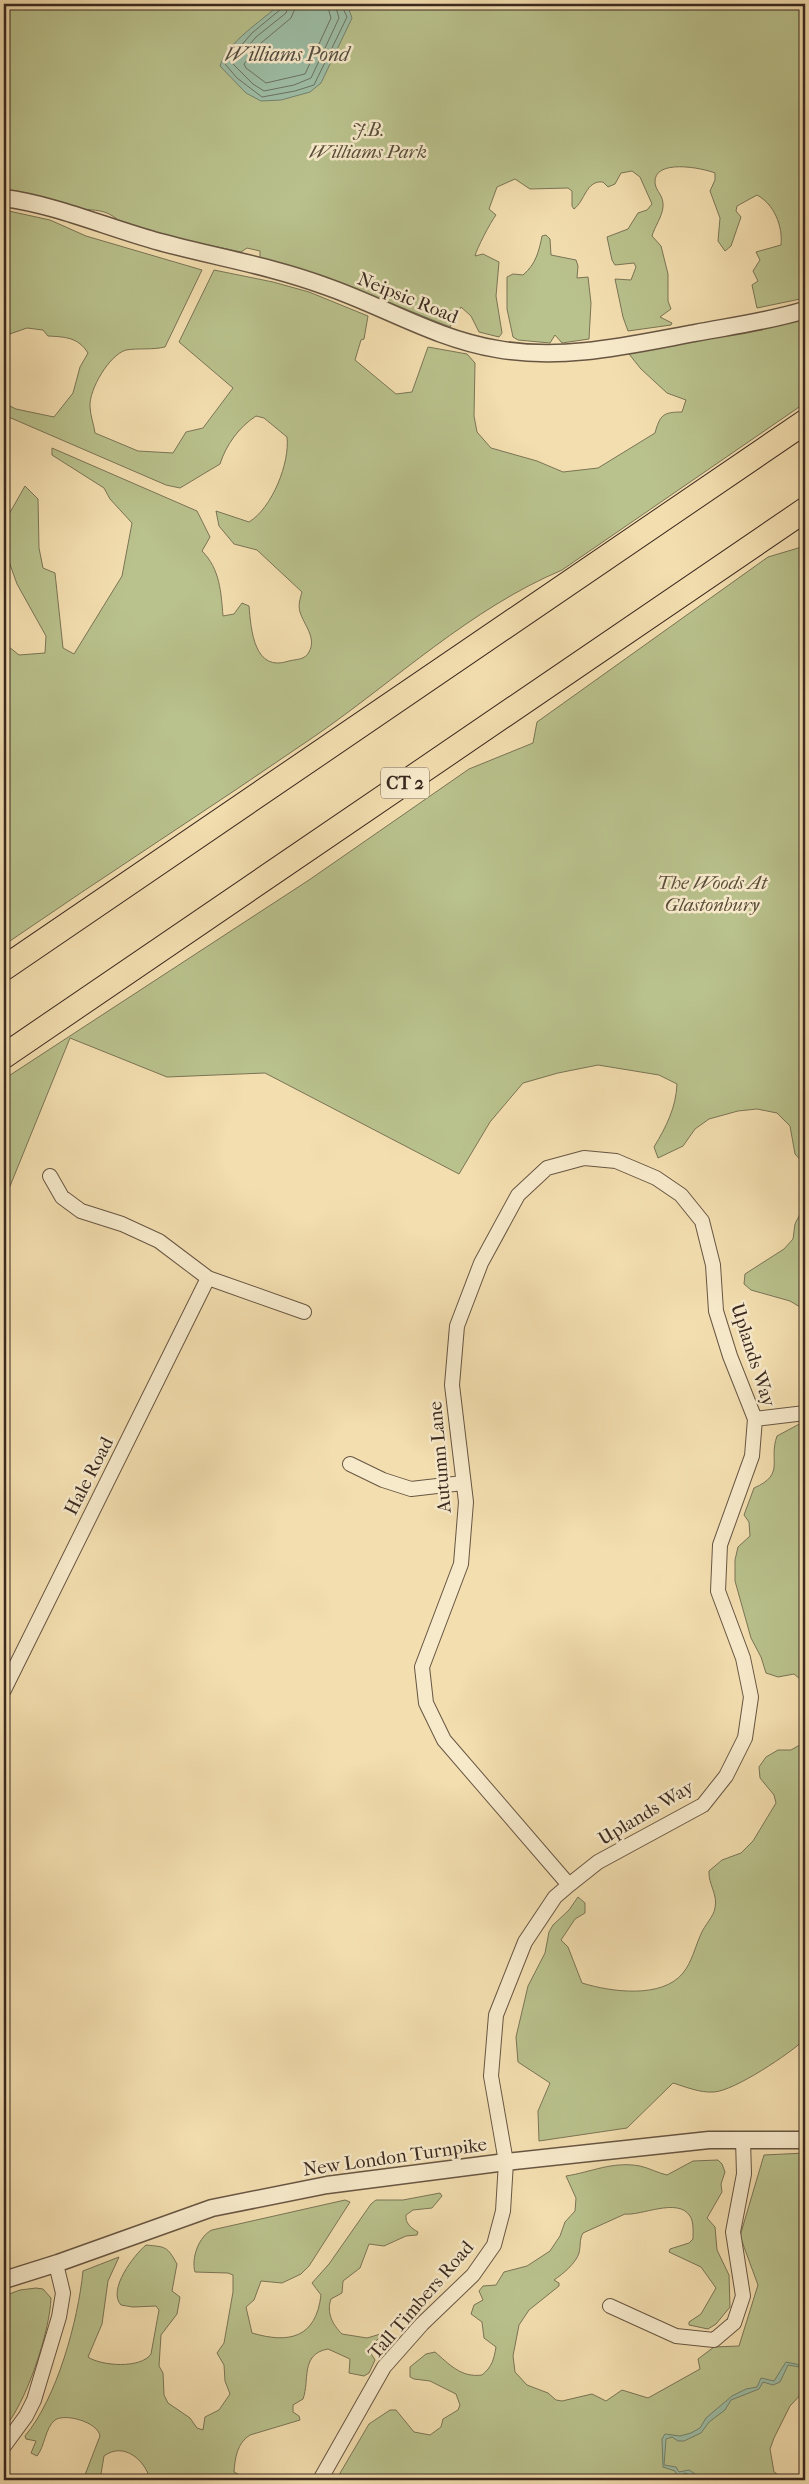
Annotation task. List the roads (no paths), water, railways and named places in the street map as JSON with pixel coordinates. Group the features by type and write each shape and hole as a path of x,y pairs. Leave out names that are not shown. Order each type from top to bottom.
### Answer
{"highway":[{"path":"4,968 805,422"},
{"name":"CT 2","path":"4,1056 805,510"}],"street":[{"name":"Neipsic Road","path":"4,198 50,208 162,243 292,274 352,296 447,336 498,350 537,353 594,351 758,321 805,310"},
{"name":"Autumn Lane","path":"570,1886 444,1740 426,1703 422,1667 461,1564 466,1502 452,1385 457,1326 481,1263 518,1195 547,1168 584,1158 616,1161 656,1178"},
{"path":"50,1176 62,1197 81,1211 122,1224 158,1241 208,1278 304,1312"},
{"name":"Uplands Way","path":"506,2162 490,2076 496,2015 525,1942 555,1897 598,1862 703,1804 726,1776 744,1738 751,1697 743,1658 718,1591 718,1570 720,1545 752,1456 755,1419 730,1356 716,1310 712,1265 702,1221 681,1195 656,1178"},
{"name":"Hale Road","path":"4,1690 208,1278"},
{"path":"755,1419 805,1413"},
{"path":"350,1464 383,1480 411,1489 464,1483"},
{"name":"New London Turnpike","path":"4,2280 56,2264 212,2208 327,2185 506,2162 708,2140 805,2140"},
{"path":"610,2306 676,2336 714,2340 734,2323 743,2296 733,2232 744,2174 743,2140"},
{"name":"Tall Timbers Road","path":"320,2480 384,2366 422,2324 473,2275 494,2245 503,2211 506,2162"},
{"path":"4,2446 26,2416 34,2400 59,2317 63,2293 56,2264"}],"water":[{"name":"Williams Pond","path":"280,4 347,4 352,18 321,83 310,92 281,100 261,101 246,93 220,66 224,57 237,40"},
{"path":"786,2362 805,2366 805,2368 788,2365 780,2382 773,2385 763,2382 759,2389 731,2400 725,2410 709,2422 701,2433 684,2441 678,2441 672,2437 666,2439 664,2465 676,2467 679,2472 689,2470 698,2476 699,2480 685,2473 682,2475 683,2480 679,2480 675,2471 663,2467 662,2439 665,2434 680,2436 700,2428 706,2418 732,2396 746,2389 757,2387 761,2378 774,2381"}],"park label":[{"name":"J.B. Williams Park","path":"368,141"},
{"name":"The Woods At Glastonbury","path":"712,894"}]}
